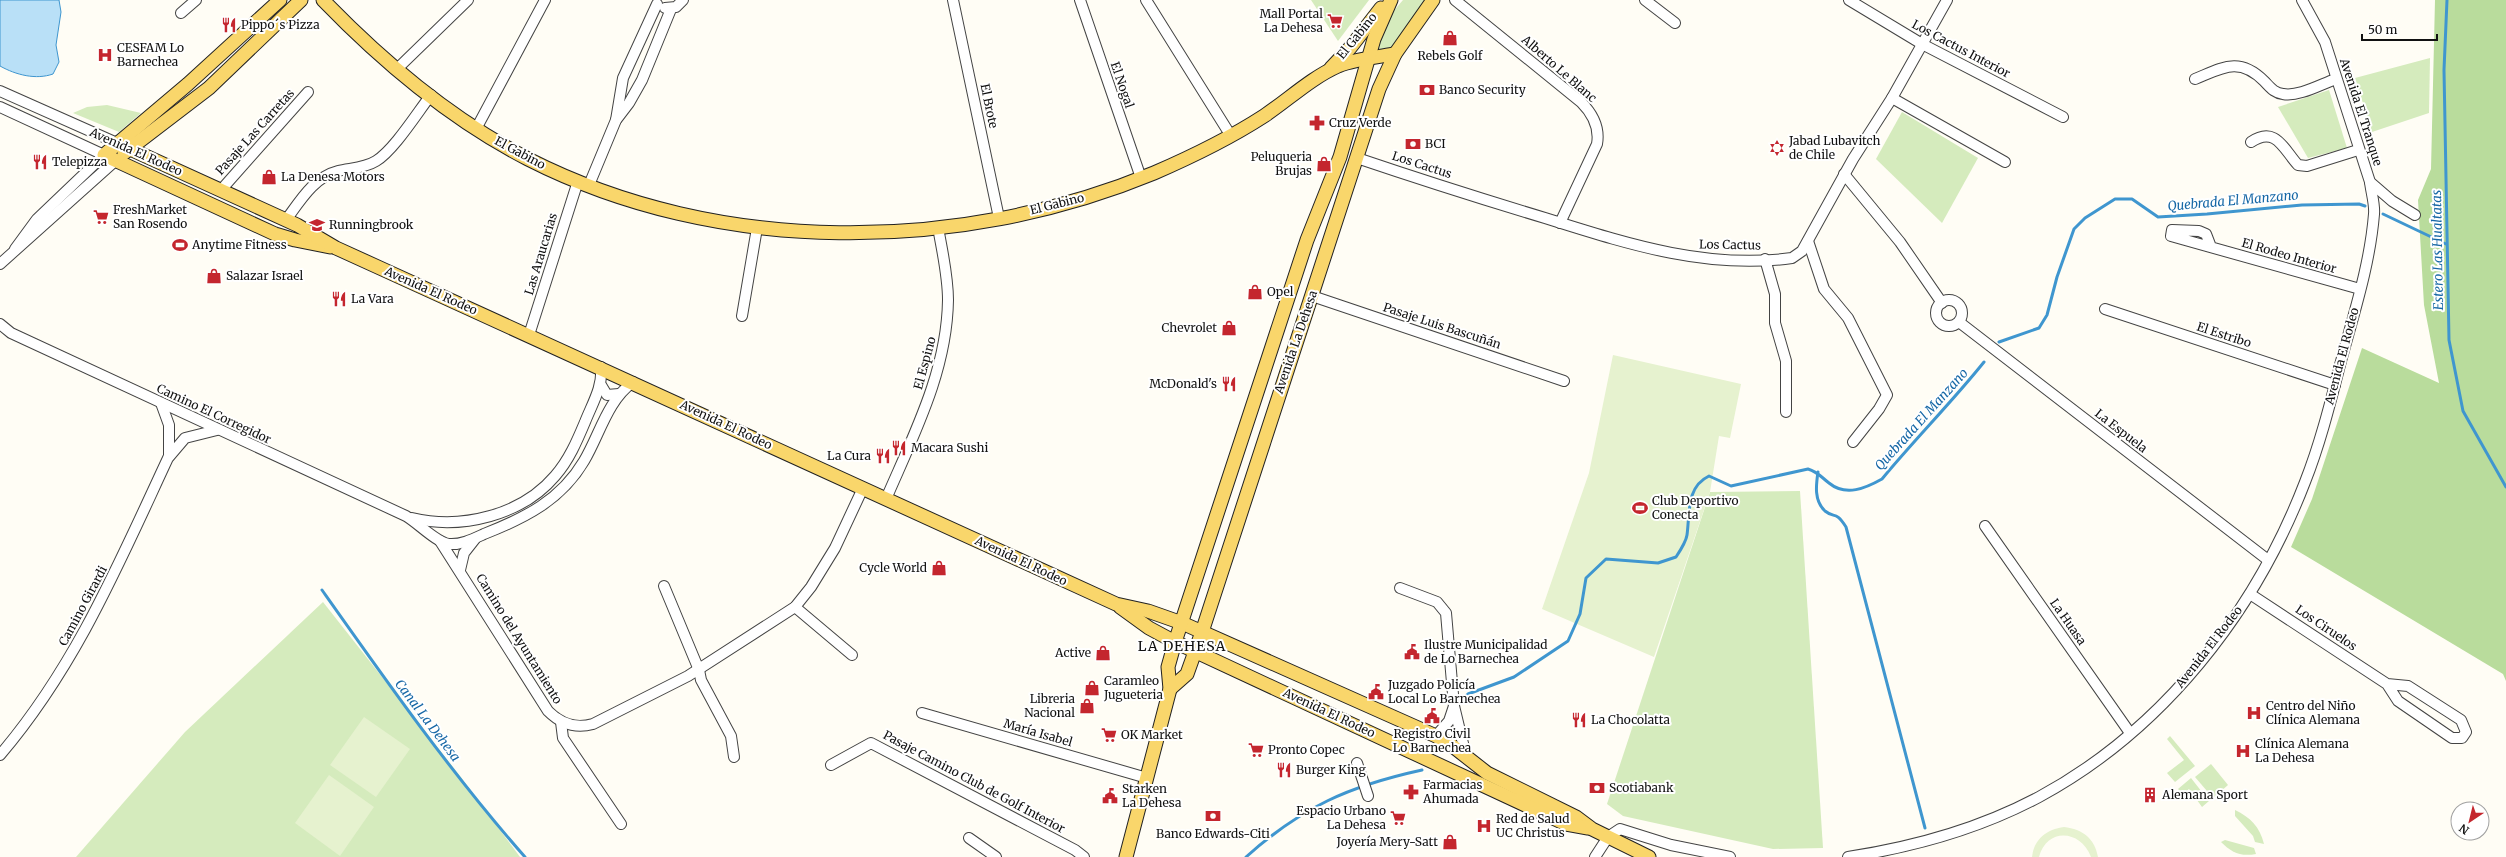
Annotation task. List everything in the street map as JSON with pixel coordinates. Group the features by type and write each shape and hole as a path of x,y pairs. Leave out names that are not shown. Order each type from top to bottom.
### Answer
{"main road":[{"path":"109,158 280,0"},
{"path":"123,146 209,88 301,0"},
{"name":"El Gabino","path":"323,0 398,68 431,95 476,129 528,159 583,183 642,203 757,228 870,232 938,227 999,218 1078,200 1141,178 1230,136 1340,65 1395,54"},
{"name":"El Gabino","path":"1327,72 1350,48 1387,0"},
{"name":"Avenida La Dehesa","path":"1126,857 1170,689 1168,667 1175,642 1306,240 1340,157 1367,59 1379,22 1391,0"},
{"name":"Avenida La Dehesa","path":"1170,689 1187,674 1202,632 1377,96 1395,54 1433,0"},
{"name":"Avenida El Rodeo","path":"123,146 307,230 336,248 601,367 1116,604 1149,628 1175,642 1566,824 1592,829"},
{"name":"Avenida El Rodeo","path":"109,158 275,234 295,240 336,248"},
{"name":"Avenida El Rodeo","path":"1116,604 1148,611 1182,623 1436,736 1466,756 1487,773 1576,817 1592,829 1649,857"},
{"path":"1286,693 1284,680 1289,677 1301,676"}],"street":[{"path":"181,13 196,0"},
{"path":"398,68 468,0"},
{"path":"476,129 545,0"},
{"path":"671,9 680,4 683,0"},
{"name":"El Brote","path":"953,0 999,218"},
{"name":"El Nogal","path":"1080,0 1141,178"},
{"path":"1146,0 1230,136"},
{"name":"Alberto Le Blanc","path":"1455,0 1580,102 1594,120 1598,134 1597,144 1560,223"},
{"path":"1645,0 1675,23"},
{"name":"Los Cactus Interior","path":"1849,0 1922,44 2062,117"},
{"name":"Los Cactus","path":"1356,158 1631,244 1685,256 1712,260 1765,259 1796,256 1802,251 1808,241 1844,174 1892,98 1947,0"},
{"name":"Avenida El Tranque","path":"2302,0 2322,36 2358,150 2370,182 2392,201 2415,215"},
{"name":"Las Araucarias","path":"529,335 583,183 616,120 629,103 642,80 671,9 656,2 623,78 616,120"},
{"path":"2194,79 2226,66 2238,66 2256,74 2272,90 2288,94 2336,79"},
{"name":"Avenida El Rodeo","path":"0,91 123,146"},
{"name":"Pasaje Las Carretas","path":"221,190 308,92"},
{"path":"286,220 309,190 322,178 338,171 370,164 384,154 431,95"},
{"path":"1892,98 2005,162"},
{"name":"Avenida El Rodeo","path":"0,107 109,158"},
{"path":"2251,142 2260,136 2268,136 2287,148 2298,165 2307,166 2358,150"},
{"path":"0,264 15,249 54,218 109,158"},
{"path":"1844,174 1900,242 1942,303"},
{"name":"Avenida El Rodeo","path":"1848,857 1933,840 2002,814 2040,796 2070,778 2152,715 2192,672 2233,620 2250,594 2268,560 2305,484 2335,386 2368,255 2374,212 2370,182"},
{"name":"El Espino","path":"886,499 932,391 944,348 947,288 938,227"},
{"path":"742,316 757,228"},
{"path":"1808,241 1824,289 1848,318 1887,395 1879,409 1853,442"},
{"name":"El Rodeo Interior","path":"2211,247 2360,289"},
{"path":"1765,259 1775,294 1774,322 1786,361 1786,412"},
{"name":"Pasaje Luis Bascuñán","path":"1312,296 1564,381"},
{"path":"1952,300 1959,305 1962,313 1959,322 1947,325 1939,321 1936,312 1942,303 1952,300"},
{"name":"El Estribo","path":"2105,309 2335,386"},
{"name":"La Espuela","path":"1959,322 2268,560"},
{"name":"Camino El Corregidor","path":"0,324 11,333"},
{"name":"Camino El Corregidor","path":"0,330 11,333 217,430 406,516 440,541"},
{"name":"Camino El Corregidor","path":"406,516 434,521 469,521 510,509 539,492 566,461 601,385 601,367"},
{"path":"440,541 455,544 477,537 532,514 561,491 585,459 619,394 633,382"},
{"path":"601,385 607,395 619,394"},
{"name":"Camino Girardi","path":"161,403 167,417 171,434 168,458"},
{"name":"Camino Girardi","path":"0,755 56,679 92,619 168,458 185,438 217,430"},
{"name":"Camino del Ayuntamiento","path":"440,541 460,570 545,706 561,722 578,726 593,724 699,670 795,607 811,587 835,548 863,488"},
{"name":"La Huasa","path":"1985,526 2130,733"},
{"name":"Camino del Ayuntamiento","path":"460,570 464,553 477,537"},
{"path":"664,586 699,670 701,680 731,736 734,757"},
{"path":"1400,588 1434,600 1444,609 1447,618 1454,706 1466,756"},
{"name":"Los Ciruelos","path":"2250,594 2387,684 2398,701 2452,738 2462,738 2466,732 2461,720 2408,686 2387,684"},
{"path":"795,607 852,655"},
{"path":"1436,736 1445,727 1454,706"},
{"name":"María Isabel","path":"922,714 1147,778"},
{"path":"561,722 563,738 621,824"},
{"name":"Pasaje Camino Club de Golf Interior","path":"831,765 871,743 1075,850 1084,857"},
{"path":"1357,763 1366,789"},
{"path":"1595,857 1608,837 1616,830 1624,829 1671,845 1730,857"},
{"path":"969,838 996,857"}],"green space":[{"name":"Mall Portal La Dehesa","path":"1311,0 1369,0 1338,41"},
{"path":"1403,0 1426,0 1393,50 1376,56 1386,20"},
{"path":"2435,0 2506,0 2506,681 2503,674 2291,547 2312,499 2362,348 2439,383 2424,305 2418,200 2431,169"},
{"path":"2430,58 2429,113 2372,132 2355,78"},
{"path":"2329,90 2347,148 2308,158 2278,107"},
{"path":"107,105 141,113 119,132 73,113 87,107"},
{"path":"1902,112 1978,158 1942,223 1876,159"},
{"name":"Club Deportivo Conecta","path":"1613,355 1741,384 1730,438 1719,436 1710,492 1654,657 1542,609 1589,473"},
{"path":"1800,491 1823,848 1773,849 1623,816 1607,804 1710,492"},
{"path":"323,602 460,776 520,857 76,857 185,732"},
{"path":"364,717 410,749 376,797 330,765"},
{"path":"2170,736 2195,766 2175,782 2167,773 2184,760 2167,739"},
{"path":"2211,764 2228,785 2213,798 2195,777"},
{"path":"329,775 374,807 340,856 295,823"},
{"path":"2191,778 2209,801 2202,807 2189,789 2183,794 2178,789"},
{"path":"2235,810 2254,823 2260,832 2264,844 2255,842 2253,836 2235,816"},
{"path":"2064,827 2077,830 2087,836 2094,845 2098,857 2091,857 2080,841 2072,837 2064,836 2056,837 2049,841 2043,847 2039,857 2032,857 2035,845 2042,836 2052,830"},
{"path":"2225,840 2254,848 2256,854 2245,855 2236,853 2228,849 2221,842"}],"water":[{"path":"0,0 59,0 61,12 56,45 59,62 53,74 40,77 26,76 0,66"}],"waterway":[{"name":"Estero Las Hualtatas","path":"2447,0 2444,70 2449,340 2463,411 2506,487"},
{"name":"Quebrada El Manzano","path":"1999,342 2039,328 2047,315 2057,277 2074,229 2085,218 2115,199 2132,199 2158,217 2302,205 2359,204 2365,206"},
{"name":"Quebrada El Manzano","path":"2383,214 2446,244"},
{"name":"Quebrada El Manzano","path":"1462,700 1468,694 1514,677 1568,641 1580,614 1586,578 1606,559 1658,563 1676,557 1686,538 1690,501 1696,487 1709,476 1731,486 1808,469 1817,473 1829,483 1842,490 1856,490 1863,488 1882,479 1984,362"},
{"path":"1818,472 1816,487 1817,498 1821,507 1828,513 1839,518 1846,527 1925,828"},
{"name":"Canal La Dehesa","path":"322,590 395,693 445,760 525,857"},
{"name":"Quebrada El Manzano","path":"1246,857 1287,825 1328,801 1349,791 1372,783 1422,770"}],"place":[{"name":"Mall Portal La Dehesa","path":"1335,21"},
{"name":"Pippo´s Pizza","path":"229,25"},
{"name":"Rebels Golf","path":"1450,38"},
{"name":"CESFAM Lo Barnechea","path":"105,55"},
{"name":"Banco Security","path":"1427,90"},
{"name":"Cruz Verde","path":"1317,123"},
{"name":"BCI","path":"1413,144"},
{"name":"Jabad Lubavitch de Chile","path":"1777,148"},
{"name":"Telepizza","path":"40,162"},
{"name":"Peluqueria Brujas","path":"1324,164"},
{"name":"La Denesa Motors","path":"269,177"},
{"name":"FreshMarket San Rosendo","path":"101,217"},
{"name":"Runningbrook","path":"317,225"},
{"name":"Anytime Fitness","path":"180,245"},
{"name":"Salazar Israel","path":"214,276"},
{"name":"Opel","path":"1255,292"},
{"name":"La Vara","path":"339,299"},
{"name":"Chevrolet","path":"1229,328"},
{"name":"McDonald's","path":"1229,384"},
{"name":"Macara Sushi","path":"899,448"},
{"name":"La Cura","path":"883,456"},
{"name":"Club Deportivo Conecta","path":"1640,508"},
{"name":"Cycle World","path":"939,568"},
{"name":"Ilustre Municipalidad de Lo Barnechea","path":"1412,652"},
{"name":"Active","path":"1103,653"},
{"name":"Caramleo Jugueteria","path":"1092,688"},
{"name":"Juzgado Policía Local Lo Barnechea","path":"1376,692"},
{"name":"Libreria Nacional","path":"1087,706"},
{"name":"Centro del Niño Clínica Alemana","path":"2254,713"},
{"name":"Registro Civil Lo Barnechea","path":"1432,716"},
{"name":"La Chocolatta","path":"1579,720"},
{"name":"OK Market","path":"1109,735"},
{"name":"Pronto Copec","path":"1256,750"},
{"name":"Clínica Alemana La Dehesa","path":"2243,751"},
{"name":"Burger King","path":"1284,770"},
{"name":"Scotiabank","path":"1597,788"},
{"name":"Farmacias Ahumada","path":"1411,792"},
{"name":"Alemana Sport","path":"2150,795"},
{"name":"Starken La Dehesa","path":"1110,796"},
{"name":"Banco Edwards-Citi","path":"1213,816"},
{"name":"Espacio Urbano La Dehesa","path":"1398,818"},
{"name":"Red de Salud UC Christus","path":"1484,826"},
{"name":"Joyería Mery-Satt","path":"1450,842"}],"district":[{"name":"LA DEHESA","path":"1182,646"}]}
